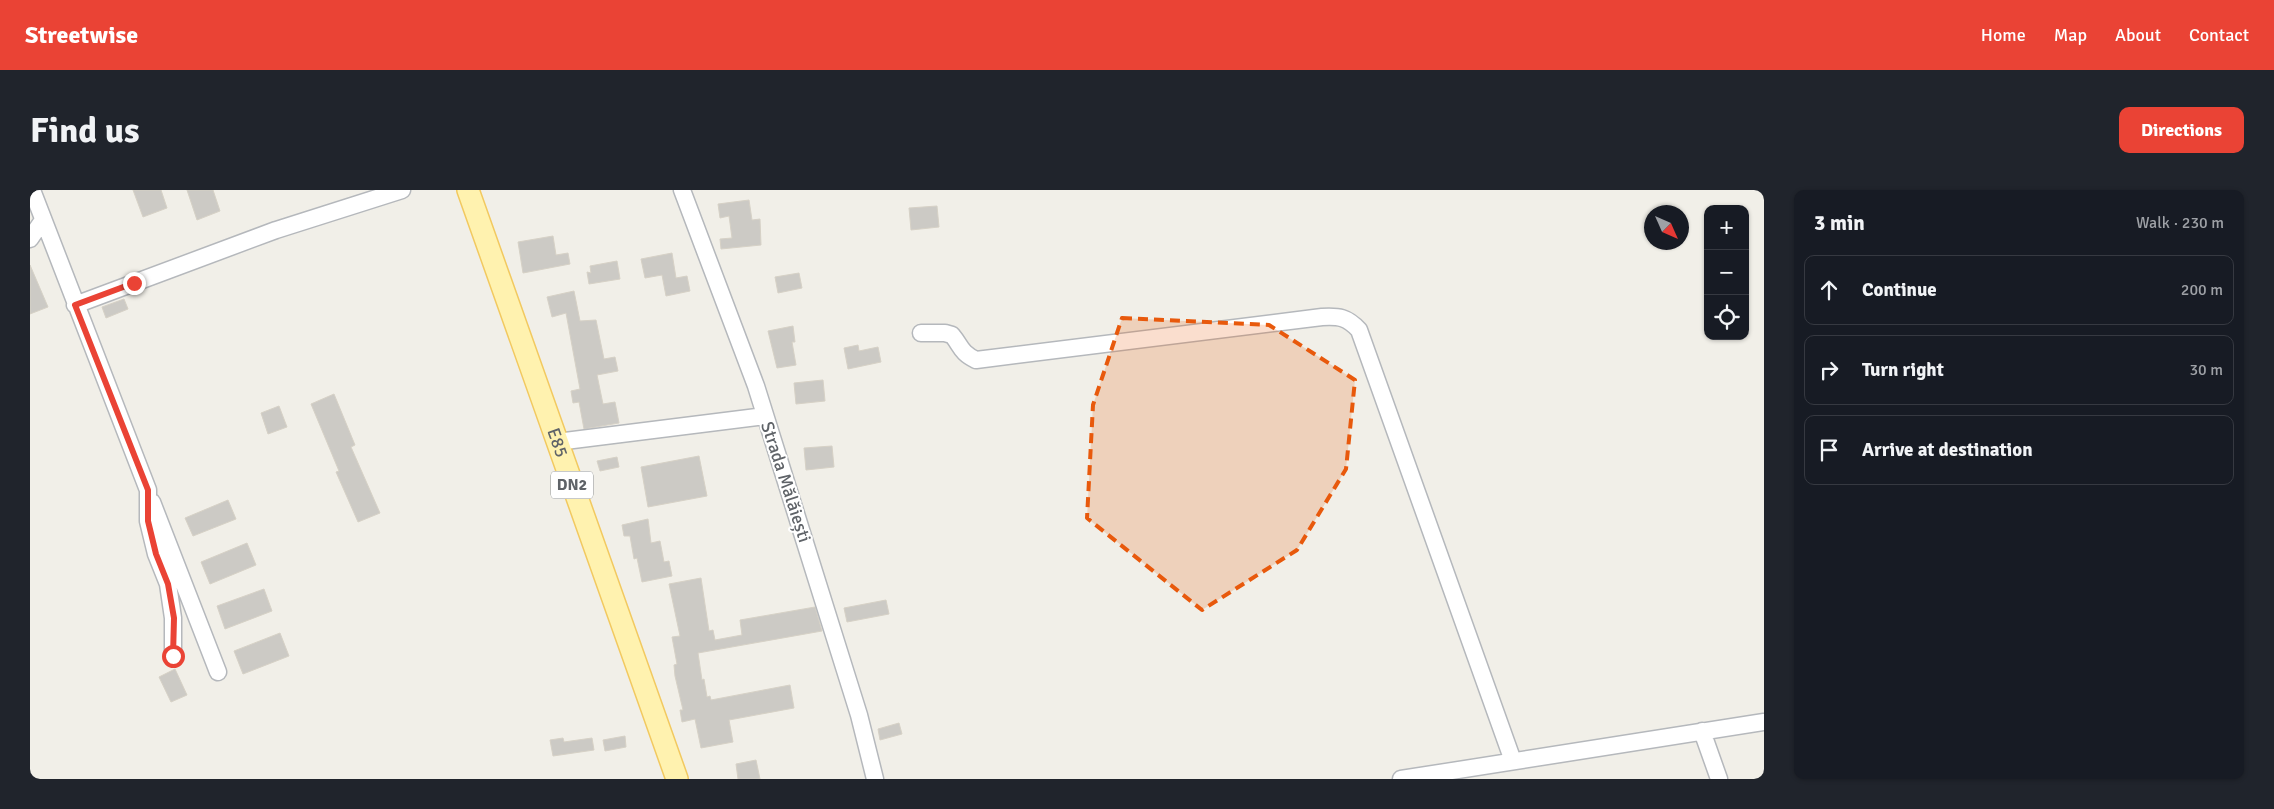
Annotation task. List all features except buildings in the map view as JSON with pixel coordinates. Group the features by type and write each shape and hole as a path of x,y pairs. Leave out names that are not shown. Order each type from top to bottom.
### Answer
{"main road":[{"name":"E85","path":"454,190 663,779"},
{"name":"E85","path":"468,190 677,779"}],"street":[{"path":"32,190 218,672"},
{"path":"75,305 276,230 402,190"},
{"name":"Strada Mălăiești","path":"682,190 766,416 859,715 875,779"},
{"path":"30,239 43,220"},
{"path":"921,334 945,333 952,335 959,348 976,360 1322,317 1339,316 1351,321 1359,330 1513,761"},
{"path":"557,442 766,416"},
{"path":"148,490 148,521 156,554 168,584 174,618 173,656"},
{"path":"1401,779 1764,722"},
{"path":"1702,731 1719,779"}],"highlighted area":[{"path":"1122,318 1269,325 1355,380 1346,469 1297,550 1202,610 1087,518 1093,405"}],"route":[{"path":"134,283 75,305 148,490 148,521 156,554 168,584 174,618 173,656"}]}
